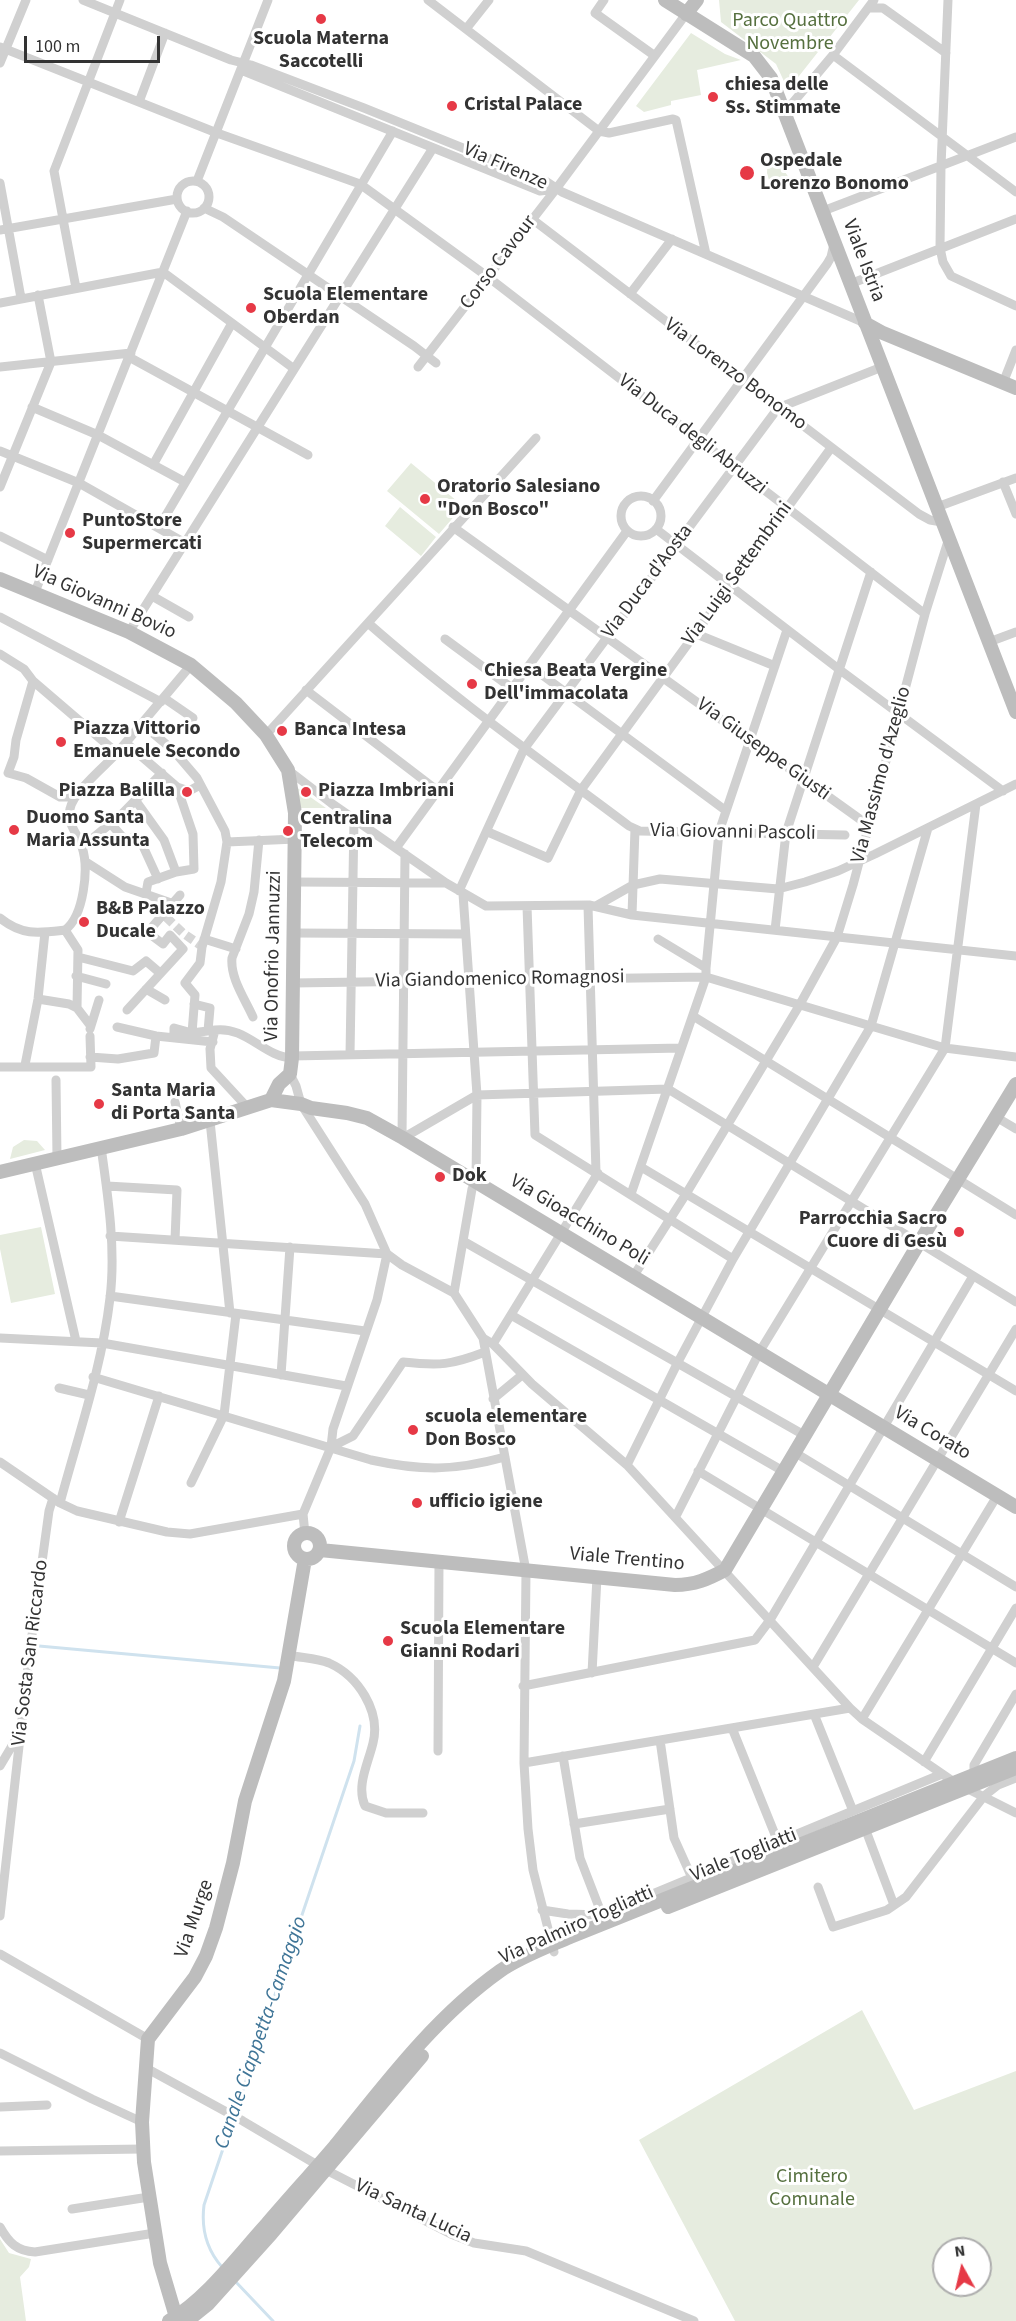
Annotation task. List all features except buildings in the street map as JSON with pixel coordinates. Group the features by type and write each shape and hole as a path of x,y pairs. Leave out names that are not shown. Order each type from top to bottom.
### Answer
{"street":[{"path":"0,63 3,48 26,0"},
{"path":"83,0 242,66"},
{"path":"76,288 54,171 120,0"},
{"path":"197,181 268,0"},
{"path":"428,0 599,131 609,133 676,120 706,254"},
{"path":"466,29 489,0"},
{"path":"604,0 596,12 655,56"},
{"name":"Viale Istria","path":"665,0 758,59 769,73 1016,712"},
{"path":"686,14 697,0"},
{"path":"948,0 940,248 946,270 951,276 1016,306"},
{"path":"785,112 834,55 871,4 883,8 946,53"},
{"name":"Corso Cavour","path":"418,368 556,189 686,14"},
{"path":"139,102 165,33"},
{"name":"Via Duca degli Abruzzi","path":"3,48 217,133 360,184 488,277 925,614"},
{"path":"834,55 1016,192"},
{"name":"Via Firenze","path":"242,66 540,191 556,189"},
{"name":"Via Firenze","path":"242,66 364,108 547,182 556,189"},
{"path":"159,527 393,131"},
{"path":"823,211 1016,137"},
{"path":"129,632 433,148"},
{"path":"197,181 208,190 209,200 204,208 194,213 182,208 177,199 184,183 197,181"},
{"path":"0,183 4,229 21,298"},
{"path":"556,189 865,322 897,339 1010,381"},
{"path":"4,229 177,199"},
{"path":"204,208 223,217 436,363"},
{"path":"35,592 187,211"},
{"name":"Via Lorenzo Bonomo","path":"532,219 919,514 930,520 942,522"},
{"path":"850,284 1016,219"},
{"path":"630,294 672,239"},
{"path":"653,501 804,297 831,257 835,241"},
{"path":"0,303 163,272 293,368"},
{"path":"0,487 51,362 38,295"},
{"path":"865,322 883,324 1010,381"},
{"path":"153,465 232,323"},
{"path":"778,408 880,362 879,349 883,342 889,338 897,339"},
{"path":"1010,381 1016,350"},
{"path":"0,367 130,355 308,456"},
{"path":"32,407 98,435 185,482"},
{"name":"Via Duca d'Aosta","path":"461,893 524,748 778,408"},
{"path":"266,735 536,438"},
{"name":"Via Luigi Settembrini","path":"488,832 548,858 581,790 831,448"},
{"path":"0,451 79,483 185,543"},
{"path":"937,507 1016,478"},
{"path":"1003,482 1016,514"},
{"path":"640,497 653,501 660,514 656,529 651,534 639,536 627,531 621,516 624,505 640,497"},
{"name":"Via Giuseppe Giusti","path":"453,527 868,825"},
{"path":"656,529 898,714 1004,790"},
{"path":"396,848 627,531"},
{"path":"0,536 48,560"},
{"name":"Via Massimo d'Azeglio","path":"633,1277 686,1194 799,1006 837,936 925,614 949,538"},
{"path":"775,930 786,833 871,572"},
{"name":"Via Giovanni Bovio","path":"0,579 129,632 191,665 236,703 266,735 288,770"},
{"path":"152,596 189,617"},
{"path":"0,617 163,700 192,718"},
{"name":"Via Giovanni Pascoli","path":"368,623 422,671 488,722 640,831 845,835"},
{"path":"630,1194 706,973 719,832 787,630"},
{"path":"989,642 1016,632"},
{"path":"694,633 775,666"},
{"path":"445,639 513,689"},
{"path":"0,654 24,669 33,681 117,753"},
{"path":"0,918 16,929 45,932 65,930 73,922 84,887 86,862 69,819 70,806 75,797 126,743 191,665"},
{"path":"530,666 725,810"},
{"path":"33,681 16,740 14,757 4,772 26,778 60,797 75,797"},
{"path":"306,690 438,791"},
{"path":"142,724 173,750 200,785 225,831 227,842 221,882 202,944 200,963 185,983 195,995 192,1033"},
{"path":"126,743 177,787 193,834 194,869 176,872 148,882 146,893"},
{"path":"227,842 296,839 295,813 288,770"},
{"path":"288,770 333,805 446,883 486,906 592,906 632,915 1016,956"},
{"path":"82,847 111,824 164,774"},
{"path":"592,906 633,885 660,879 778,889 838,871 859,862 1016,784"},
{"path":"177,787 189,791 200,785"},
{"path":"136,801 164,840 176,872"},
{"path":"676,1516 760,1351 945,1048 976,804"},
{"path":"350,1055 354,819"},
{"path":"111,824 126,841 135,836 142,844 158,879"},
{"path":"632,915 634,828"},
{"path":"627,1465 701,1317 733,1259 871,1026 928,828"},
{"name":"Via Onofrio Jannuzzi","path":"290,1074 296,839"},
{"path":"253,1017 233,974 232,958 252,903 260,840"},
{"path":"403,1138 405,854"},
{"path":"86,862 125,886 174,904"},
{"path":"295,882 446,883"},
{"path":"454,1293 472,1190 476,1181 476,1052 461,893"},
{"path":"151,935 153,926 165,916 180,894"},
{"path":"526,906 535,1135 733,1259"},
{"path":"494,1344 597,1173 590,979 592,906"},
{"path":"65,930 76,945 78,957 77,1008 90,1030"},
{"path":"26,1065 38,999 45,932"},
{"path":"127,1010 183,949 170,935 163,944 151,935 136,933"},
{"path":"294,933 465,934"},
{"path":"658,939 706,973 799,1006 945,1048 1016,1057"},
{"path":"202,944 236,949"},
{"path":"78,957 133,971 146,961 160,973"},
{"name":"Via Giandomenico Romagnosi","path":"293,983 590,979 706,973"},
{"path":"76,976 106,984"},
{"path":"146,989 165,1000"},
{"path":"38,999 69,1004 77,1008"},
{"path":"90,1062 90,1030 99,1000"},
{"path":"194,1004 210,1008 213,1042 210,1049 211,1068 247,1107"},
{"path":"693,1016 827,1100 1015,1212"},
{"path":"117,1027 156,1036 213,1042"},
{"path":"174,1038 174,1028 192,1033 225,1029 246,1036 283,1058 681,1048"},
{"path":"0,1067 26,1065 56,1073 90,1062 154,1053 156,1036"},
{"path":"56,1073 57,1158"},
{"path":"0,1172 210,1121 271,1100 279,1084 290,1074 301,1104 364,1204 387,1254 402,1265 454,1293 483,1338 526,1571 523,1686 528,1829 542,1910 553,1948"},
{"path":"725,1570 828,1394 1016,1084"},
{"path":"403,1138 477,1095 668,1089 1016,1302"},
{"name":"Via Gioacchino Poli","path":"271,1100 367,1118 760,1351 828,1394"},
{"path":"175,1102 181,1129"},
{"path":"996,1117 1016,1130"},
{"path":"191,1483 224,1415 233,1313 222,1243 210,1121"},
{"name":"Via Sosta San Riccardo","path":"0,1916 20,1732 48,1520 89,1395 102,1343 110,1296 107,1186 101,1147"},
{"path":"35,1163 76,1341"},
{"path":"640,1167 1016,1391"},
{"path":"107,1186 177,1190 175,1240"},
{"path":"110,1236 387,1254"},
{"path":"464,1241 804,1435"},
{"path":"281,1375 290,1247"},
{"path":"305,1534 303,1514 331,1447 333,1429 346,1386 377,1300 387,1254"},
{"path":"523,1686 755,1640 770,1620 885,1428 973,1276"},
{"path":"110,1296 365,1331"},
{"path":"511,1315 783,1471"},
{"path":"813,1667 1016,1329"},
{"path":"0,1335 102,1343 346,1386"},
{"path":"483,1338 494,1344 522,1375 627,1465 862,1719 954,1781 1016,1813"},
{"path":"331,1447 353,1436 404,1362 432,1365 454,1363 485,1352"},
{"path":"493,1399 522,1375"},
{"path":"93,1377 371,1460 403,1467 456,1468 505,1457"},
{"path":"60,1388 89,1395"},
{"name":"Via Corato","path":"828,1394 1016,1507"},
{"path":"118,1522 159,1396"},
{"path":"794,1452 1016,1587"},
{"path":"0,1462 56,1501 77,1511 167,1532 190,1534 303,1514"},
{"path":"698,1471 1016,1663"},
{"path":"862,1719 997,1496"},
{"path":"305,1534 317,1538 320,1550 315,1556 305,1558 297,1554 295,1546 297,1538 305,1534"},
{"name":"Viale Trentino","path":"320,1550 331,1549 675,1585 692,1585 725,1570"},
{"name":"Via Murge","path":"148,2038 195,1977 207,1956 233,1863 245,1801 284,1681 305,1558"},
{"path":"438,1751 439,1562"},
{"path":"592,1673 597,1577"},
{"path":"924,1762 1016,1608"},
{"path":"287,1657 328,1663 342,1671 364,1694 374,1716 374,1741 363,1777 361,1797 365,1806 386,1813 423,1813"},
{"path":"974,1774 974,1765 1016,1694"},
{"path":"524,1763 850,1708"},
{"path":"814,1714 853,1811"},
{"path":"732,1728 778,1842"},
{"path":"0,1766 20,1732"},
{"path":"660,1740 674,1838 692,1878"},
{"path":"563,1756 580,1858 602,1915"},
{"name":"Via Palmiro Togliatti","path":"178,2320 221,2283 322,2168 380,2090 465,1997 502,1969 954,1781 1016,1758"},
{"name":"Via Palmiro Togliatti","path":"553,1948 864,1828 954,1781 1016,1768"},
{"path":"818,1887 833,1927 887,1910 906,1897 984,1796 998,1785 1016,1778"},
{"name":"Viale Togliatti","path":"542,1910 568,1914 602,1915 853,1811 954,1781"},
{"path":"574,1824 670,1809"},
{"path":"864,1828 894,1905"},
{"path":"0,1954 148,2038 142,2122 143,2149 160,2263 178,2320"},
{"path":"0,2053 142,2122"},
{"name":"Via Santa Lucia","path":"146,2068 222,2109 322,2168 451,2235 474,2243 526,2251 694,2321"},
{"path":"0,2108 47,2105"},
{"path":"0,2151 143,2149"},
{"path":"72,2209 149,2197"},
{"path":"0,2227 15,2247 23,2252 35,2253 154,2233"}],"green space":[{"name":"Parco Quattro Novembre","path":"719,0 859,0 788,90 776,64 721,22"},
{"path":"691,33 725,54 741,60 697,70 701,95 671,101 671,105 644,112 636,106"},
{"path":"770,152 791,181 770,184 767,173 768,153"},
{"name":"Oratorio Salesiano \"Don Bosco\"","path":"411,463 463,506 439,534 387,491"},
{"name":"Oratorio Salesiano \"Don Bosco\"","path":"400,507 436,537 421,556 385,526"},
{"path":"296,787 326,808 300,808"},
{"path":"24,1140 37,1141 45,1150 10,1159 13,1147"},
{"path":"41,1227 55,1294 11,1303 0,1249 0,1235"},
{"name":"Cimitero Comunale","path":"862,2010 914,2110 1016,2071 1016,2321 735,2321 639,2140"},
{"path":"0,2239 9,2253 31,2259 29,2267 20,2277 26,2321 0,2321"}],"waterway":[{"name":"Canale Ciappetta-Camaggio","path":"39,1646 280,1668"},
{"name":"Canale Ciappetta-Camaggio","path":"222,2267 208,2246 203,2222 204,2205 354,1761 360,1726"},
{"name":"Canale Ciappetta-Camaggio","path":"235,2281 273,2321"}],"tunnel":[{"path":"166,917 200,945"}],"place":[{"name":"Scuola Materna Saccotelli","path":"321,19"},
{"name":"chiesa delle Ss. Stimmate","path":"713,97"},
{"name":"Cristal Palace","path":"452,106"},
{"name":"Ospedale Lorenzo Bonomo","path":"747,173"},
{"name":"Scuola Elementare Oberdan","path":"251,308"},
{"name":"Oratorio Salesiano \"Don Bosco\"","path":"425,499"},
{"name":"PuntoStore Supermercati","path":"70,533"},
{"name":"Chiesa Beata Vergine Dell'immacolata","path":"472,684"},
{"name":"Banca Intesa","path":"282,731"},
{"name":"Piazza Vittorio Emanuele Secondo","path":"61,742"},
{"name":"Piazza Balilla","path":"187,792"},
{"name":"Piazza Imbriani","path":"306,792"},
{"name":"Duomo Santa Maria Assunta","path":"14,830"},
{"name":"Centralina Telecom","path":"288,831"},
{"name":"B&B Palazzo Ducale","path":"84,922"},
{"name":"Santa Maria di Porta Santa","path":"99,1104"},
{"name":"Dok","path":"440,1177"},
{"name":"Parrocchia Sacro Cuore di Gesù","path":"959,1232"},
{"name":"scuola elementare Don Bosco","path":"413,1430"},
{"name":"ufficio igiene","path":"417,1503"},
{"name":"Scuola Elementare Gianni Rodari","path":"388,1641"}]}
